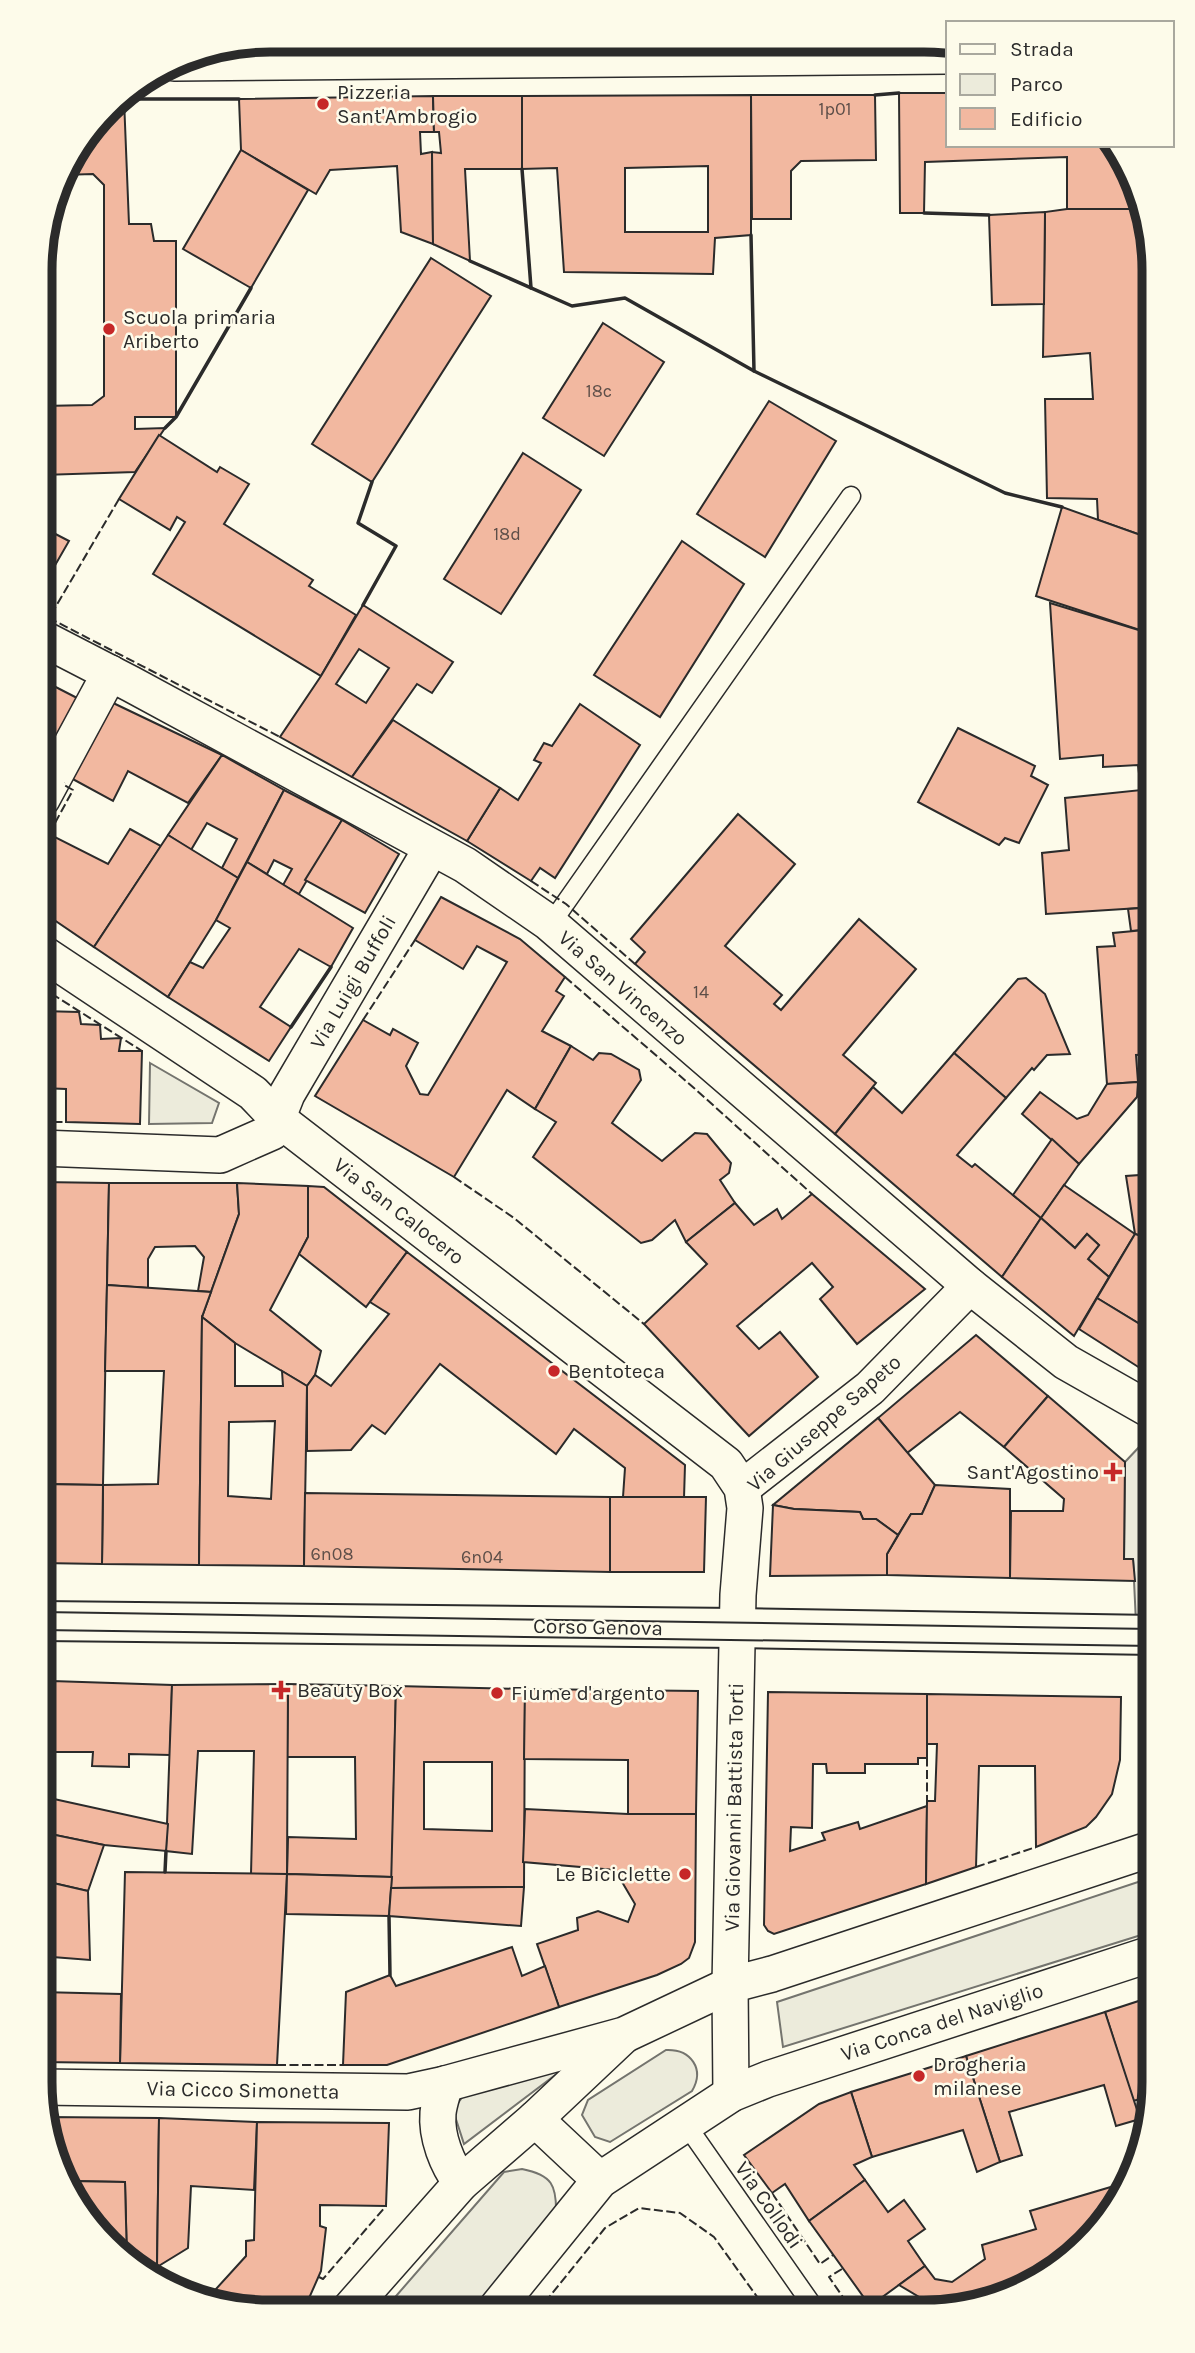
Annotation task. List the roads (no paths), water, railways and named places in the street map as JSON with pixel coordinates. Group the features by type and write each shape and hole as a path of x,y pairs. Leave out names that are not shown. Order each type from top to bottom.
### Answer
{"street":[{"path":"217,60 309,53"},
{"path":"436,53 946,56"},
{"name":"Via San Vincenzo","path":"53,644 465,865 550,925 970,1286 1066,1362 1142,1405"},
{"path":"53,779 110,673"},
{"name":"Via Luigi Buffoli","path":"277,1118 294,1083 431,849"},
{"name":"Via San Calocero","path":"53,960 253,1093 277,1118 726,1464 742,1488"},
{"path":"53,1148 220,1154 272,1132 277,1118"},
{"name":"Via Giuseppe Sapeto","path":"738,1628 744,1507 742,1488 870,1388 970,1286"},
{"name":"Corso Genova","path":"52,1621 1142,1635"},
{"name":"Via Giovanni Battista Torti","path":"730,1985 738,1628"},
{"path":"461,2183 448,2165 441,2137 438,2113 445,2084 624,2035 730,1985 772,1974 1142,1851"},
{"name":"Via Conca del Naviglio","path":"503,2300 600,2180 731,2094 768,2079 1142,1957"},
{"path":"730,1985 731,2094"},
{"path":"358,2300 461,2183 535,2119 624,2035"},
{"name":"Via Cicco Simonetta","path":"52,2087 408,2092 445,2084"},
{"path":"535,2119 600,2180"}],"lane":[{"path":"550,925 851,496"},
{"name":"Via Collodi","path":"685,2123 809,2300"}],"tram line":[{"path":"52,1612 1142,1629"},
{"path":"52,1630 1142,1646"}],"place":[{"name":"Pizzeria Sant'Ambrogio","path":"323,104"},
{"name":"Scuola primaria Ariberto","path":"109,329"},
{"name":"Bentoteca","path":"554,1371"},
{"name":"Sant'Agostino","path":"1113,1472"},
{"name":"Beauty Box","path":"281,1690"},
{"name":"Fiume d'argento","path":"497,1693"},
{"name":"Le Biciclette","path":"685,1874"},
{"name":"Drogheria milanese","path":"919,2076"}]}
